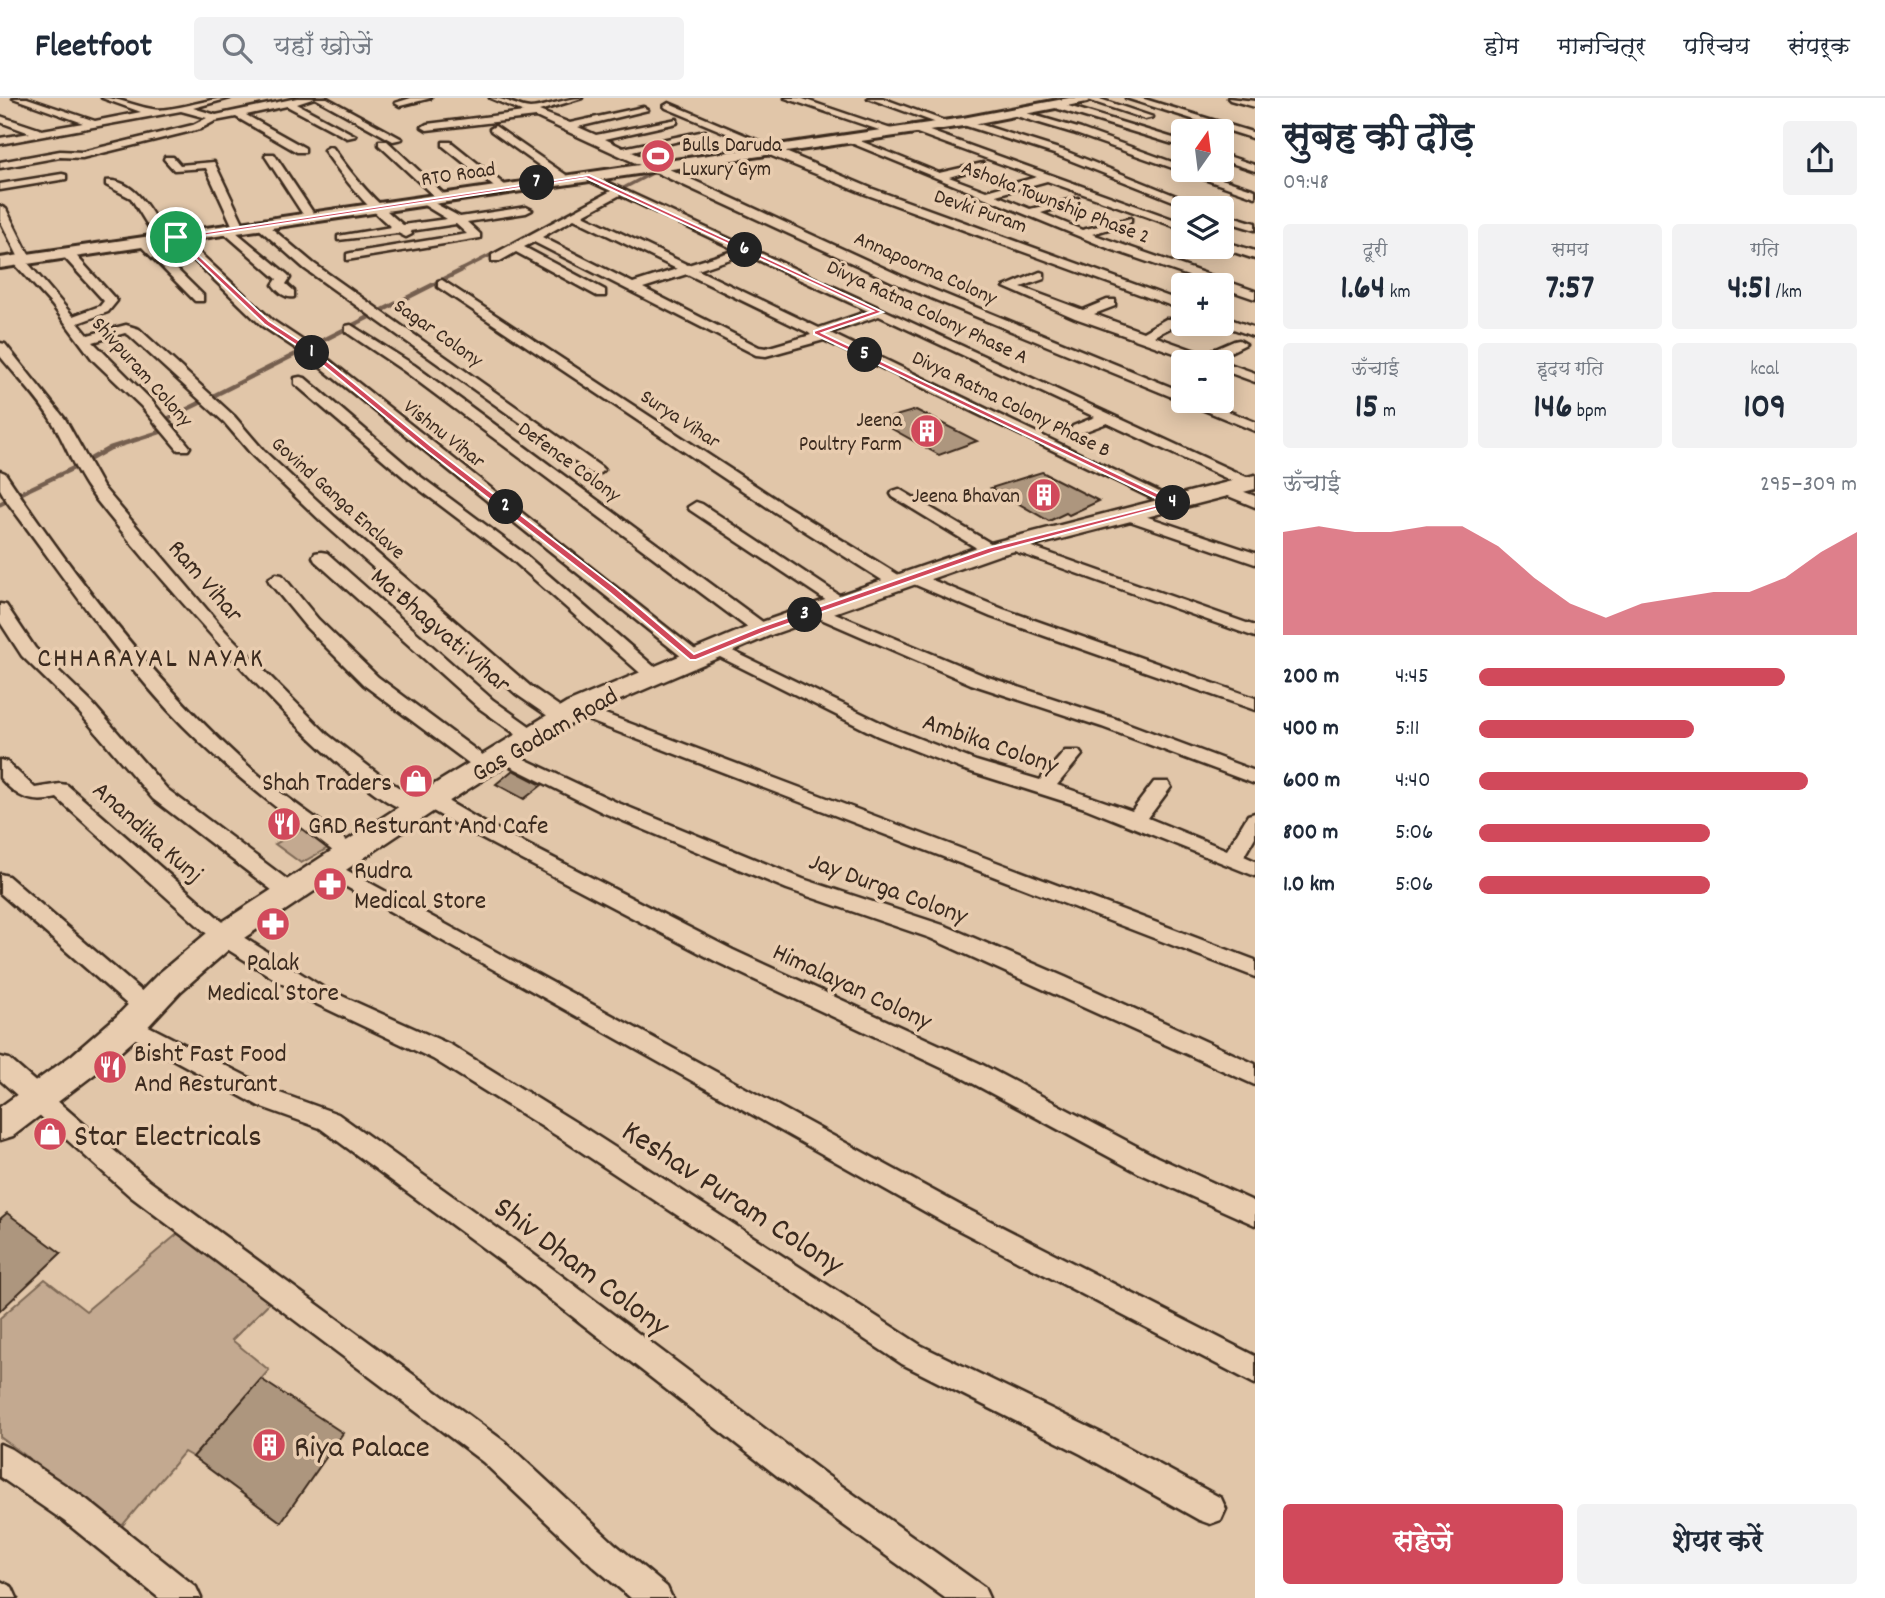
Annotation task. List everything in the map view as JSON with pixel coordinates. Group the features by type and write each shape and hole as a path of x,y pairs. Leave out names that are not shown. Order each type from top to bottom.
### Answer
{"main road":[{"name":"Gas Godam Road","path":"0,1126 84,1064 225,936 424,804 569,713 762,630 1001,547 1174,503 1247,489"}],"street":[{"path":"19,98 92,124 108,133"},
{"path":"107,98 152,112"},
{"path":"134,107 225,98"},
{"path":"0,141 152,112 179,103 211,118 310,98"},
{"path":"320,98 397,139"},
{"path":"390,98 410,109"},
{"path":"400,103 426,98"},
{"name":"Annapoorna Colony","path":"495,98 569,126 908,284 1171,392"},
{"path":"427,127 536,112 577,98"},
{"path":"569,126 647,106 639,98"},
{"path":"790,98 892,131"},
{"path":"873,98 948,124"},
{"path":"1087,98 1162,121"},
{"name":"RTO Road","path":"0,263 963,122 1016,113 1055,102 1087,98"},
{"path":"1131,98 1255,135"},
{"path":"1233,98 1255,104"},
{"path":"1055,102 1171,140"},
{"path":"290,104 351,136"},
{"name":"Devki Puram","path":"669,106 934,217 1171,302"},
{"path":"1016,113 1077,131 1171,166"},
{"path":"238,114 300,150"},
{"path":"0,119 71,139"},
{"path":"0,165 60,154 82,155 196,127 211,120"},
{"path":"595,138 674,121"},
{"path":"963,122 1061,153 1171,197"},
{"path":"913,128 1171,224"},
{"path":"495,129 565,179"},
{"path":"622,151 701,133"},
{"name":"Ashoka Township Phase 2","path":"844,138 1081,234 1255,295"},
{"path":"383,142 441,197"},
{"path":"447,144 502,188"},
{"path":"330,150 349,179 374,207 417,245"},
{"path":"270,156 310,217"},
{"path":"169,159 178,168 210,164 233,228 284,278 279,285 290,294"},
{"path":"1234,161 1255,169"},
{"path":"939,176 979,165"},
{"name":"Divya Ratna Colony Phase A","path":"587,176 1109,417 1247,489"},
{"path":"0,187 62,177"},
{"path":"985,195 1048,177"},
{"path":"1146,187 1170,180"},
{"path":"1219,182 1255,194"},
{"name":"Vishnu Vihar","path":"110,183 135,196 169,239 267,323 309,351 612,590 704,653"},
{"path":"496,258 618,192"},
{"path":"351,257 476,236 459,220 423,200"},
{"path":"1031,213 1074,200"},
{"name":"Shivpuram Colony","path":"0,209 22,259 98,357 146,402 183,447"},
{"path":"342,238 526,210"},
{"name":"Divya Ratna Colony Phase B","path":"574,215 1174,503"},
{"path":"1081,234 1128,220"},
{"path":"1234,220 1255,227"},
{"name":"Sagar Colony","path":"260,224 309,266 596,470"},
{"path":"0,237 13,235"},
{"path":"533,237 756,351 766,352 879,312"},
{"path":"143,242 199,298"},
{"path":"515,247 601,293"},
{"path":"1234,248 1255,255"},
{"path":"632,288 746,250"},
{"path":"67,253 111,301 104,309 71,321"},
{"path":"1040,276 1010,287 1178,350"},
{"name":"Surya Vihar","path":"442,284 907,581 1255,704"},
{"path":"1080,315 1111,303"},
{"path":"1143,337 1171,323"},
{"path":"1234,325 1255,334"},
{"name":"Govind Ganga Enclave","path":"85,340 126,329 134,332 229,419 258,454 329,520 513,681 569,713"},
{"name":"Defence Colony","path":"351,330 409,368 762,630"},
{"path":"1228,350 1239,344"},
{"name":"Ram Vihar","path":"0,347 58,419 96,489 219,636 321,739 378,784 424,804"},
{"path":"1234,370 1255,378"},
{"path":"300,381 412,477 516,555 653,675"},
{"path":"1221,413 1255,427"},
{"path":"1079,429 1109,417"},
{"path":"0,476 14,500 124,645 175,706 338,860 956,1216 1255,1371"},
{"path":"899,494 1001,547 1255,632"},
{"path":"696,507 830,607 978,680 1109,723 1255,778"},
{"path":"1127,515 1255,559"},
{"name":"Ma Bhagvati Vihar","path":"321,556 486,704 531,736"},
{"name":"Jay Durga Colony","path":"276,579 312,623 371,681 494,761 794,884 938,932 1255,1076"},
{"path":"0,609 28,652 85,707 160,794 289,892"},
{"name":"Ambika Colony","path":"704,653 885,732 969,765 1092,803 1255,869"},
{"path":"569,713 1108,909 1255,969"},
{"path":"1043,789 1072,755"},
{"name":"Anandika Kunj","path":"0,766 28,795 42,797 60,790 225,936"},
{"path":"1135,821 1161,787"},
{"name":"Himalayan Colony","path":"424,804 478,828 725,956 970,1070 1148,1165 1255,1214"},
{"path":"1231,860 1255,820"},
{"name":"Shiv Dham Colony","path":"0,881 137,1016 268,1099 329,1121 515,1256 814,1485 973,1598"},
{"name":"Keshav Puram Colony","path":"225,936 316,994 453,1059 595,1147 912,1354 1093,1444 1210,1509"},
{"path":"0,1066 139,1188 494,1452 604,1555 656,1598"},
{"path":"0,1459 75,1510 185,1598"}],"shaded area":[{"path":"308,826 333,845 301,863 275,844"},
{"path":"181,1231 273,1299 232,1340 269,1370 193,1457 184,1452 122,1526 0,1437 0,1318 45,1279 86,1311"}],"building":[{"name":"Jeena Poultry Farm","path":"916,410 977,441 939,455 878,421"},
{"name":"Jeena Bhavan","path":"1042,472 1099,501 1049,521 991,488"},
{"path":"513,770 542,785 524,799 496,784"},
{"path":"7,1213 61,1253 0,1311 0,1219"},
{"name":"Riya Palace","path":"261,1379 343,1433 281,1522 193,1457"}],"waterway":[{"path":"620,190 656,171"},
{"path":"459,271 534,233"},
{"path":"379,312 462,270"},
{"path":"310,347 373,315"},
{"path":"211,397 302,351"},
{"path":"165,420 202,402"},
{"path":"87,461 110,448 160,432 156,425"},
{"path":"23,492 78,466"},
{"path":"23,492 27,490"},
{"path":"17,495 23,492"},
{"path":"0,504 6,501"}],"place":[{"name":"Bulls Daruda Luxury Gym","path":"658,156"},
{"name":"Jeena Poultry Farm","path":"927,431"},
{"name":"Jeena Bhavan","path":"1044,495"},
{"name":"Shah Traders","path":"416,781"},
{"name":"GRD Resturant And Cafe","path":"284,824"},
{"name":"Rudra Medical Store","path":"330,884"},
{"name":"Palak Medical Store","path":"273,924"},
{"name":"Bisht Fast Food And Resturant","path":"110,1067"},
{"name":"Star Electricals","path":"50,1134"},
{"name":"Riya Palace","path":"269,1445"}],"district":[{"name":"CHHARAYAL NAYAK","path":"151,656"}],"route":[{"path":"587,176 879,312 816,333 1174,503 991,550 693,657 309,351 267,323 176,237 587,176"}]}
